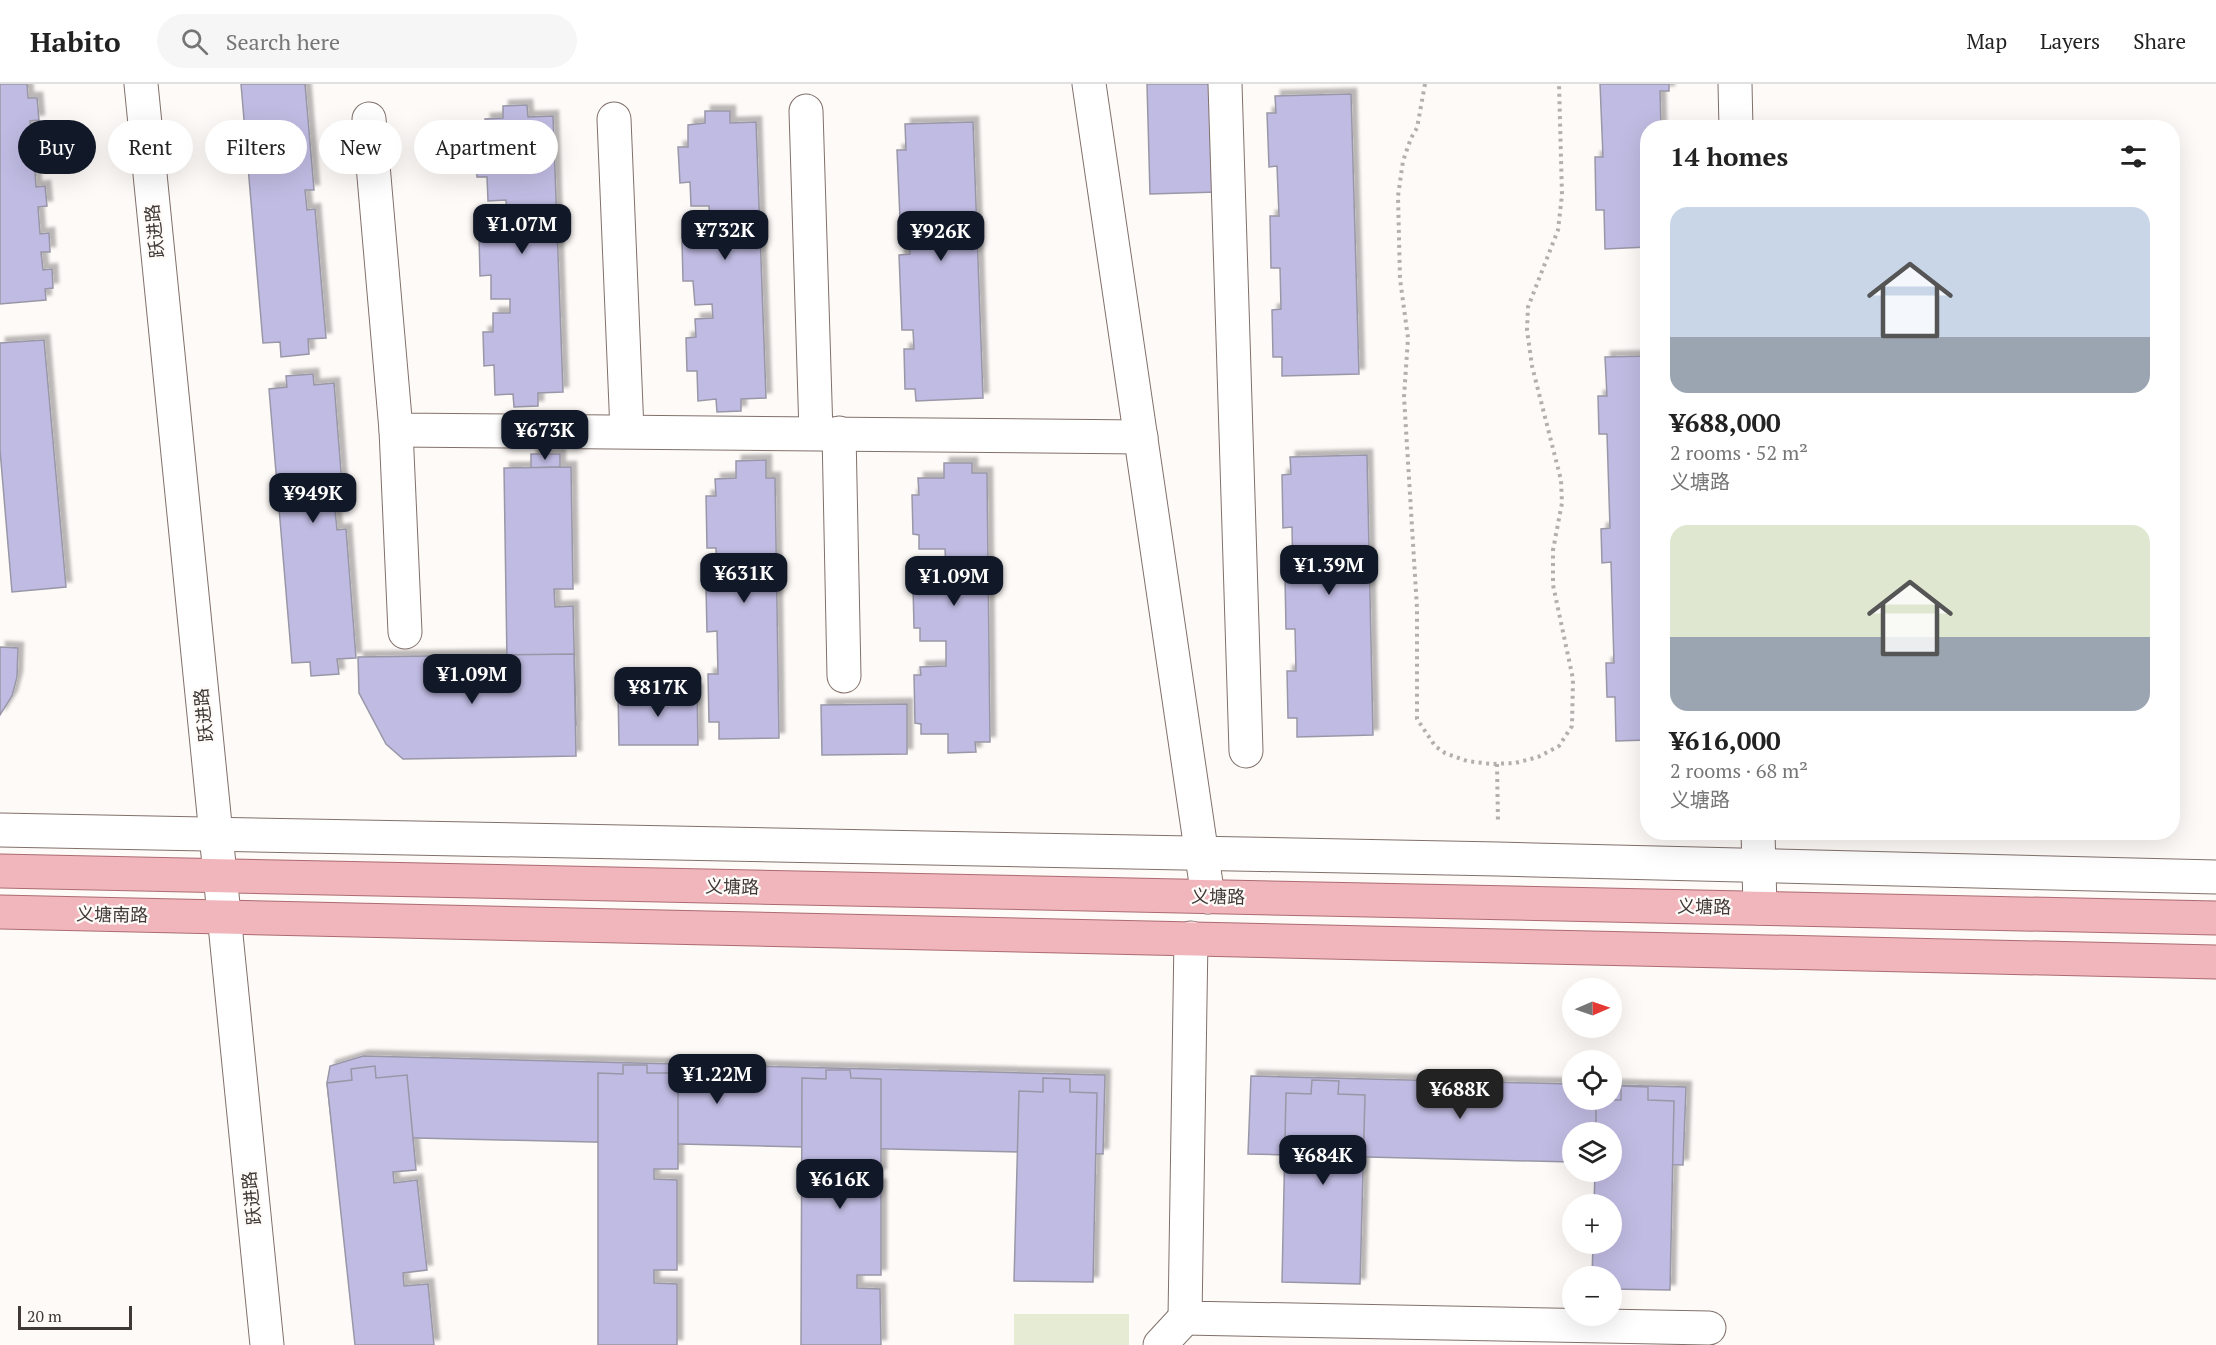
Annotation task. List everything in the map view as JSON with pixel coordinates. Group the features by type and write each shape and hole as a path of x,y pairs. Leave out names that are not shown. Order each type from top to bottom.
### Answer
{"main road":[{"path":"0,871 220,876"},
{"name":"义塘路","path":"220,876 2216,918"},
{"name":"义塘南路","path":"0,912 224,917"},
{"path":"224,917 2216,962"}],"street":[{"name":"跃进路","path":"141,84 267,1345"},
{"path":"1089,84 1208,897"},
{"path":"1225,84 1246,751"},
{"path":"1735,84 1736,120"},
{"path":"806,111 844,676"},
{"path":"369,119 396,430 405,632"},
{"path":"614,119 627,431"},
{"path":"396,430 1141,437"},
{"path":"0,830 1498,859 2216,877"},
{"path":"1758,840 1760,909"},
{"path":"1160,1345 1185,1318 1191,938"},
{"path":"1185,1318 1709,1328"}],"path":[{"path":"1425,84 1418,128 1411,138 1403,161 1398,196 1400,279 1408,338 1404,397 1417,608 1417,719 1435,746 1445,753 1467,761 1497,764 1538,757 1559,746 1572,726 1573,679 1553,585 1553,550 1562,503 1561,480 1532,366 1527,330 1528,307 1558,230 1562,195 1559,84"},
{"path":"1497,764 1498,859"}],"green space":[{"path":"1014,1314 1129,1314 1129,1345 1014,1345"}],"building":[{"path":"0,84 27,84 28,98 37,98 39,120 18,120 18,174 35,174 36,187 45,186 47,206 38,207 40,234 49,233 50,252 41,252 43,270 52,269 53,288 45,289 46,300 0,304"},
{"path":"241,84 305,84 314,190 305,190 307,210 315,209 326,338 308,339 309,354 281,357 280,342 263,343 249,174 307,174 307,120 244,120"},
{"path":"1147,84 1214,84 1217,192 1150,194"},
{"path":"1600,84 1669,84 1669,91 1660,91 1661,120 1640,120 1640,247 1605,249 1604,210 1596,210 1595,157 1603,157"},
{"path":"1351,94 1359,374 1282,376 1282,357 1273,357 1272,310 1281,309 1280,268 1271,268 1270,216 1279,216 1277,166 1269,167 1267,113 1276,113 1275,96"},
{"path":"527,105 528,117 553,116 553,120 485,120 503,118 503,106"},
{"path":"705,111 730,111 730,123 756,122 766,398 741,399 741,411 717,412 716,399 698,401 697,371 687,371 686,338 696,337 695,319 713,318 712,304 695,305 693,281 683,281 682,241 692,240 691,223 710,222 709,206 691,206 690,182 680,183 678,147 688,147 688,125 705,123"},
{"path":"973,122 983,398 916,401 915,389 905,389 904,349 914,349 913,330 902,330 899,255 910,254 909,219 900,219 897,150 906,150 905,124"},
{"path":"477,174 555,174 563,392 538,393 538,406 514,407 513,394 495,395 494,365 484,366 483,332 493,332 493,313 510,313 510,299 491,299 491,275 480,276 479,235 489,235 489,218 507,217 506,200 488,201 487,177 477,177"},
{"path":"44,340 66,587 12,592 0,450 0,343"},
{"path":"1640,356 1640,740 1616,741 1615,697 1607,697 1606,663 1614,663 1611,562 1602,563 1601,529 1610,528 1607,434 1599,434 1598,396 1607,396 1605,357"},
{"path":"313,374 314,385 334,383 344,510 335,510 337,530 346,529 356,658 337,659 339,674 311,676 310,662 292,663 269,389 287,387 286,376"},
{"path":"531,454 560,454 560,467 531,468"},
{"path":"1367,455 1373,735 1297,737 1297,718 1288,718 1287,671 1296,671 1295,629 1286,629 1285,577 1293,578 1292,527 1283,528 1282,475 1291,474 1290,457"},
{"path":"766,460 766,478 775,478 779,738 719,739 719,722 709,722 708,674 718,674 717,631 707,632 706,589 717,588 716,548 707,548 706,496 716,496 715,479 736,478 736,461"},
{"path":"944,463 972,463 972,473 987,473 990,742 975,742 976,752 948,753 948,734 921,734 921,724 915,723 914,675 921,675 920,667 946,666 946,641 920,641 920,628 914,628 913,585 919,584 920,572 946,572 945,549 919,549 919,535 913,534 912,495 919,495 918,478 944,478"},
{"path":"571,467 573,589 554,589 555,607 573,606 576,725 508,727 504,468"},
{"path":"0,647 18,648 17,677 12,696 0,715"},
{"path":"574,654 576,756 403,759 386,744 359,693 358,657"},
{"path":"697,690 698,745 619,745 618,691"},
{"path":"907,704 907,754 822,755 821,705"},
{"path":"363,1056 1105,1075 1103,1154 333,1136 327,1083 330,1066"},
{"path":"623,1065 647,1065 647,1073 678,1073 678,1169 654,1169 654,1179 677,1180 677,1270 654,1270 654,1283 677,1284 677,1345 598,1345 598,1073 623,1074"},
{"path":"375,1066 376,1078 407,1075 416,1170 393,1172 394,1183 417,1180 427,1270 403,1273 404,1286 428,1284 434,1345 355,1345 327,1083 352,1080 351,1069"},
{"path":"826,1070 850,1070 851,1078 881,1079 881,1174 857,1174 857,1184 881,1185 881,1275 857,1275 857,1288 880,1289 881,1345 801,1345 802,1078 826,1079"},
{"path":"1251,1076 1562,1084 1562,1110 1622,1110 1622,1085 1686,1087 1683,1165 1622,1163 1622,1122 1562,1122 1562,1162 1248,1154"},
{"path":"1043,1078 1070,1079 1070,1092 1097,1093 1093,1282 1014,1281 1019,1091 1043,1092"},
{"path":"1312,1080 1339,1081 1338,1094 1365,1095 1360,1284 1282,1282 1286,1093 1311,1094"},
{"path":"1622,1086 1648,1087 1648,1100 1674,1101 1670,1290 1622,1289 1622,1266 1592,1266 1593,1254 1622,1254 1622,1194 1594,1194 1595,1182 1622,1182 1622,1122 1596,1122 1596,1110 1622,1110"}]}
